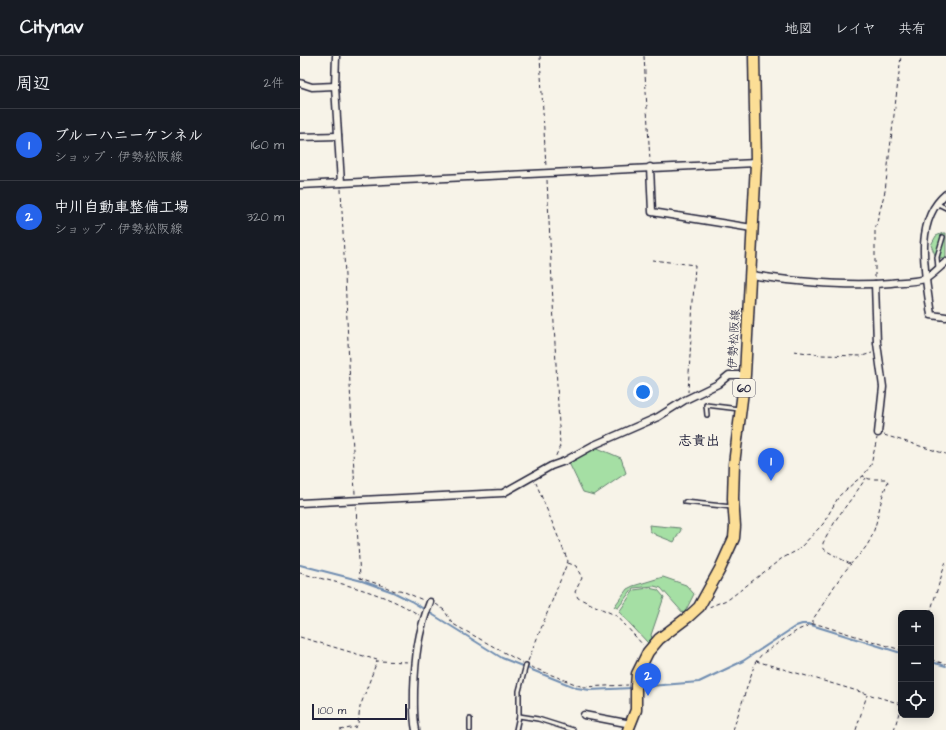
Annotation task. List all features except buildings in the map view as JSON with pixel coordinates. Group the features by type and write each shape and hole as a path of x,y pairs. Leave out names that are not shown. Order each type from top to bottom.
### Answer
{"main road":[{"name":"伊勢松阪線","path":"629,727 636,710 637,674 648,652 659,639 694,613 724,563 734,538 734,464 745,375 756,163 754,56"}],"street":[{"path":"336,56 335,86 341,183"},
{"path":"300,83 312,87 335,86"},
{"path":"300,137 338,136"},
{"path":"300,185 756,163"},
{"path":"650,167 652,212 752,228"},
{"path":"946,194 937,203 930,216 924,237 926,279 931,315 946,316"},
{"path":"751,276 813,283 856,285 875,284 926,279 946,262"},
{"path":"875,284 878,352 883,387 878,433"},
{"path":"300,503 503,493 551,466 565,461 594,445 658,417 688,399 718,384 729,375 745,375"},
{"path":"416,730 414,701 415,662 418,642 430,602"},
{"path":"584,715 629,727"}],"lane":[{"path":"937,203 946,208"},
{"path":"938,268 937,257 943,237"},
{"path":"707,415 706,405 741,410"},
{"path":"684,502 734,507"},
{"path":"516,730 519,716 519,691 525,667"},
{"path":"519,716 538,719 574,730"},
{"path":"470,720 470,730"}],"path":[{"path":"540,56 560,446 551,466"},
{"path":"644,56 650,167"},
{"path":"875,284 875,230 885,191 902,56"},
{"path":"341,183 355,500 360,578 395,591 400,590 423,600 435,603 444,610 453,624 525,667 583,687 636,687"},
{"path":"652,260 695,265 688,399"},
{"path":"794,351 812,355 862,356 878,352"},
{"path":"712,606 729,599 781,559 798,550 823,524 839,496 856,480 863,476 871,465 878,433 946,454"},
{"path":"813,624 813,619 851,564 862,554 871,539 881,501 888,482 886,479 866,478 863,476"},
{"path":"525,667 568,563 533,477"},
{"path":"851,564 825,550 823,544 837,518 866,478"},
{"path":"931,610 946,561"},
{"path":"568,563 576,566 582,578 575,592 578,598 617,616 638,638 648,652"},
{"path":"300,573 378,594 426,614"},
{"path":"733,730 756,661 762,654 798,630 813,624 820,625 898,649"},
{"path":"300,637 377,661 415,662"},
{"path":"340,730 356,727 358,724 360,707 377,661"},
{"path":"756,661 898,703"},
{"path":"934,661 946,664"},
{"path":"856,730 867,694"},
{"path":"894,730 898,716"}],"green space":[{"path":"946,233 946,258 944,260 935,255 931,245 936,236"},
{"path":"595,447 621,458 626,473 594,495 583,492 569,463"},
{"path":"649,525 680,528 681,530 674,542 650,531"},
{"path":"663,577 686,585 694,594 684,614 661,588 654,586 633,588 618,608 614,607 627,589"},
{"path":"649,588 658,590 664,597 651,635 652,638 648,643 619,612 634,590"}],"waterway":[{"path":"300,565 362,581 393,592 411,601 502,658 577,688 590,690 632,688"},
{"path":"638,687 699,682 743,661 796,626 802,624 808,624 898,652"},
{"path":"934,663 946,666"}],"place":[{"name":"ブルーハニーケンネル","path":"771,481"},
{"name":"中川自動車整備工場","path":"648,696"}],"district":[{"name":"志貴出","path":"699,441"}]}
